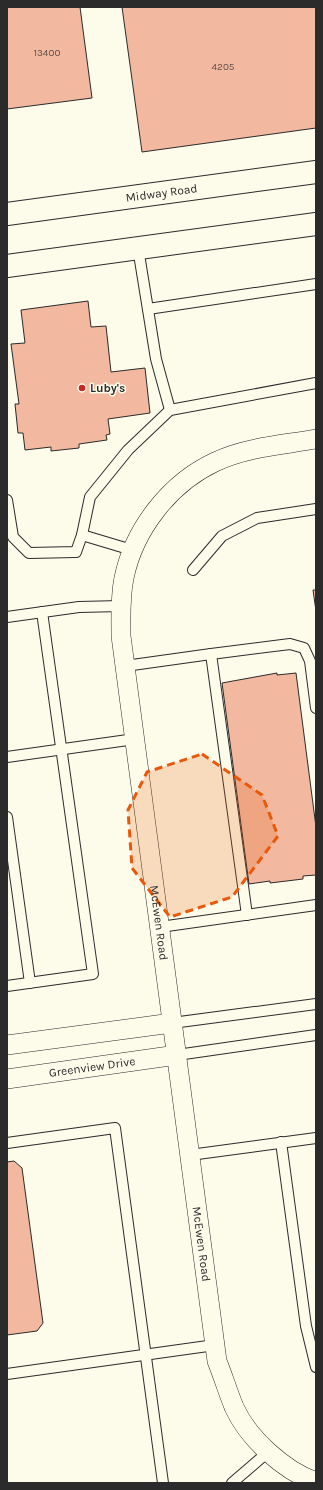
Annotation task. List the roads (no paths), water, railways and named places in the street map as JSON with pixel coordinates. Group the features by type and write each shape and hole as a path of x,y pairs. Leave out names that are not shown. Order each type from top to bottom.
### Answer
{"main road":[{"name":"Midway Road","path":"7,214 316,172"},
{"path":"7,266 316,224"}],"street":[{"name":"McEwen Road","path":"316,439 254,449 215,462 184,480 151,515 132,550 124,579 121,606 121,636 217,1361 235,1408 254,1436 268,1452 286,1466 316,1482"},
{"path":"7,1045 172,1023"},
{"name":"Greenview Drive","path":"7,1079 176,1055"}],"lane":[{"path":"138,248 156,359 170,410"},
{"path":"148,309 316,284"},
{"path":"7,500 13,536 29,553 76,552 82,536 90,497 128,450 170,410 316,383"},
{"path":"193,570 222,536 257,518 316,509"},
{"path":"82,536 132,550"},
{"path":"7,616 79,607 121,606"},
{"path":"7,986 93,974 42,612"},
{"path":"125,666 290,644 304,648 310,661 316,708"},
{"path":"211,654 247,915"},
{"path":"7,757 135,739"},
{"path":"7,817 30,983"},
{"path":"160,927 316,905"},
{"path":"172,1023 316,1004"},
{"path":"176,1055 316,1035"},
{"path":"7,1143 115,1128 163,1483"},
{"path":"190,1155 316,1138"},
{"path":"281,1142 306,1326 316,1367"},
{"path":"7,1374 215,1345"},
{"path":"232,1483 268,1452"}],"place":[{"name":"Luby's","path":"82,388"}]}
